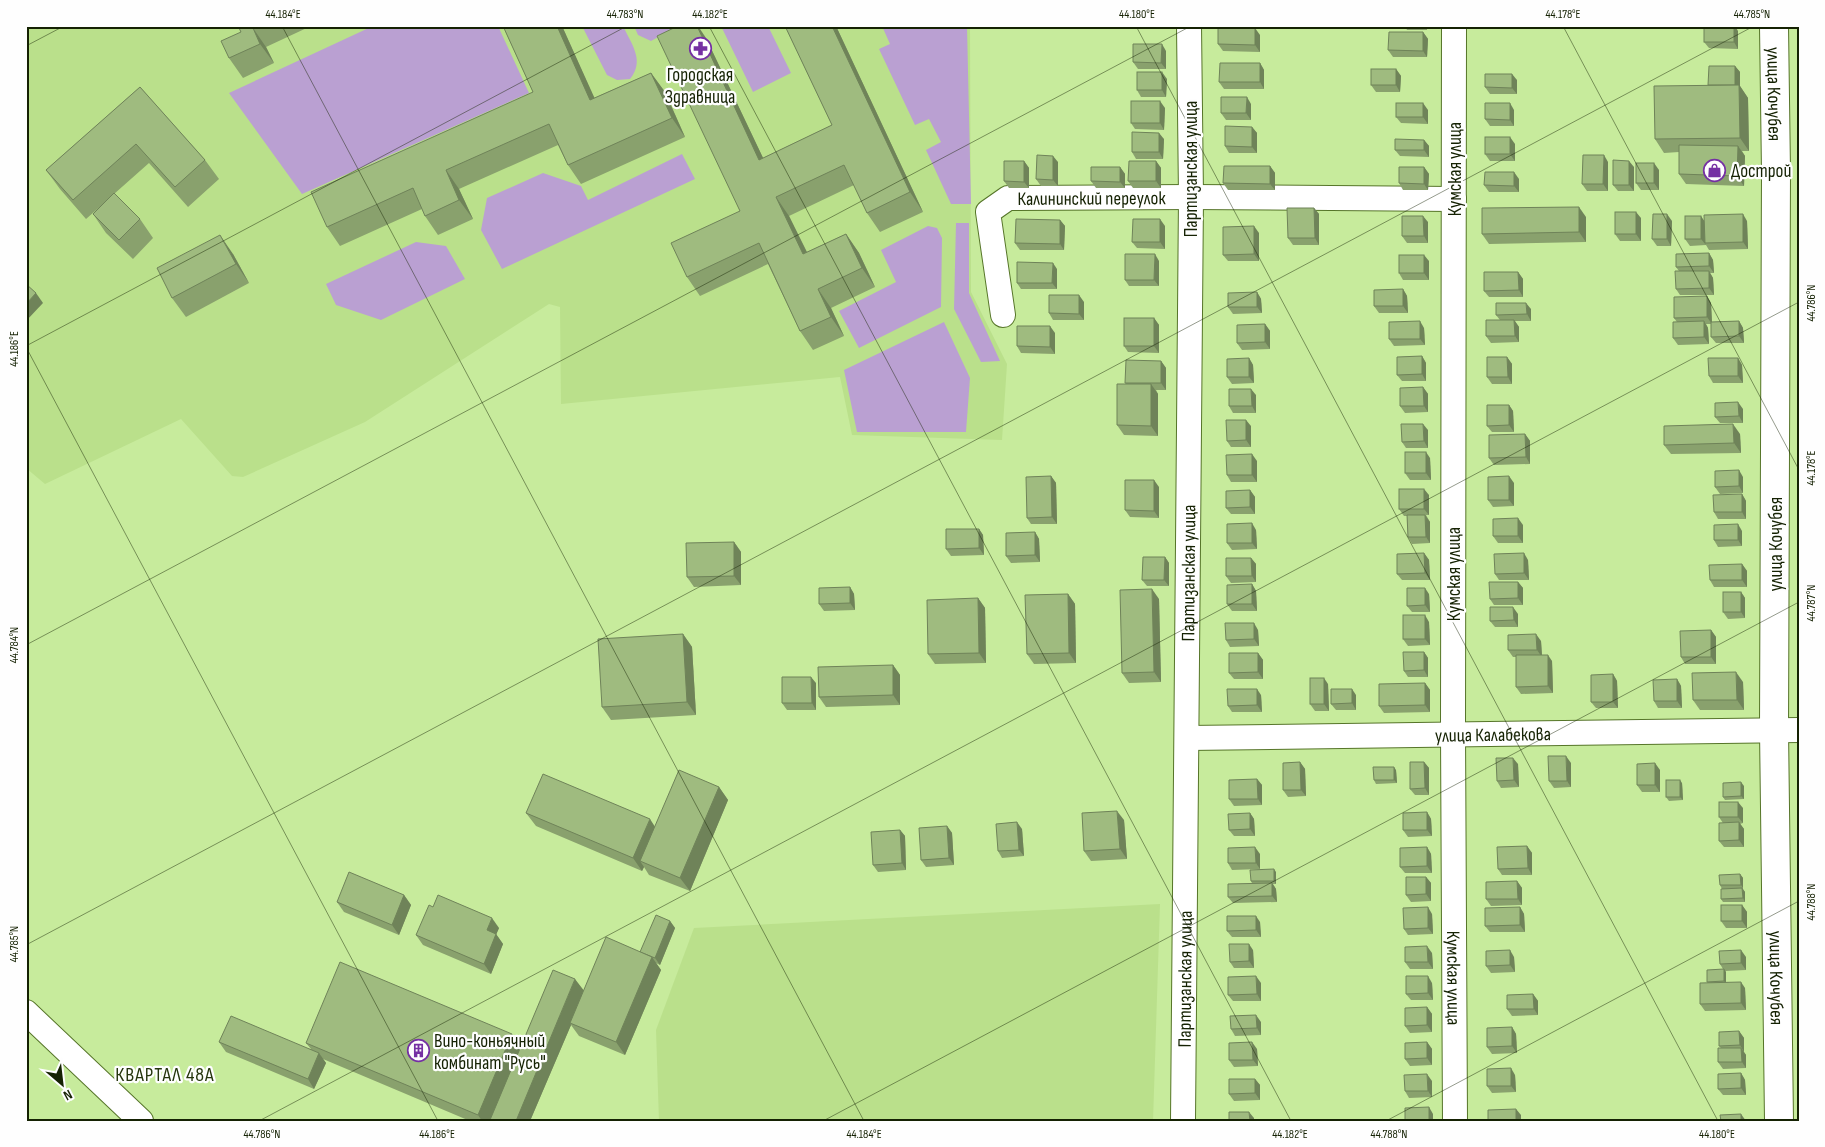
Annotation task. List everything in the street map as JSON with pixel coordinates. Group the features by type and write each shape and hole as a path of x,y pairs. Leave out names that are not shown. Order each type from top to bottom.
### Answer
{"main road":[{"name":"улица Кочубея","path":"1774,26 1786,730 1779,1121"}],"street":[{"name":"Партизанская улица","path":"1183,1121 1191,196 1189,26"},
{"name":"Кумская улица","path":"1454,26 1453,733 1455,1121"},
{"name":"Калининский переулок","path":"1003,315 988,212 1008,198 1191,196 1454,198"},
{"name":"улица Калабекова","path":"1187,738 1786,730"},
{"path":"26,1012 139,1120"}],"shaded area":[{"path":"26,26 970,26 971,292 1007,364 1002,440 852,435 840,377 561,404 560,307 549,304 365,422 243,477 232,476 181,419 45,484 26,468"},
{"path":"373,26 498,26 529,93 302,194 229,93"},
{"path":"582,26 623,26 637,59 630,79 617,80 607,75"},
{"path":"634,26 678,26 651,41 638,35"},
{"path":"721,26 768,26 791,73 753,92"},
{"path":"882,26 967,26 971,204 951,204 926,150 941,142 929,119 915,125 879,49 890,44"},
{"path":"682,154 695,179 502,269 481,230 487,198 543,173 581,186 588,200"},
{"path":"956,223 969,223 969,293 1000,361 981,362 954,309"},
{"path":"928,226 937,228 942,238 941,307 859,348 839,311 896,282 881,250"},
{"path":"416,242 446,246 465,279 381,320 336,305 326,284"},
{"path":"944,322 970,378 966,432 857,432 844,370"},
{"path":"1160,904 1153,1121 659,1121 656,1030 694,928"}],"building":[{"path":"238,26 256,26 253,28 260,44 229,58 221,41 241,32"},
{"path":"503,26 557,26 590,100 651,73 672,118 568,165 549,124 446,170 459,200 425,216 413,188 327,227 311,192 533,92"},
{"path":"678,26 697,26 759,160 832,125 785,26 832,26 910,192 867,213 844,165 776,197 803,254 846,234 862,268 818,289 831,317 800,331 759,243 687,277 671,243 740,211 657,36"},
{"path":"1704,26 1734,26 1734,42 1704,42"},
{"path":"1218,28 1255,28 1255,45 1218,44"},
{"path":"1389,32 1423,32 1423,51 1388,50"},
{"path":"1133,44 1162,44 1161,63 1133,62"},
{"path":"1220,63 1260,63 1260,82 1219,82"},
{"path":"1709,66 1735,66 1735,85 1708,85"},
{"path":"1371,69 1396,69 1396,85 1371,85"},
{"path":"1137,72 1162,72 1162,90 1137,90"},
{"path":"1485,74 1512,74 1512,88 1485,87"},
{"path":"1739,85 1740,138 1655,139 1654,86"},
{"path":"140,87 205,160 175,187 136,144 73,200 46,170"},
{"path":"1221,97 1247,97 1246,113 1221,113"},
{"path":"1131,101 1160,101 1160,123 1131,123"},
{"path":"1396,103 1423,103 1423,117 1396,117"},
{"path":"1485,103 1510,103 1510,120 1485,119"},
{"path":"1225,126 1252,127 1252,147 1225,146"},
{"path":"1132,132 1159,133 1159,152 1132,152"},
{"path":"1485,137 1510,137 1510,154 1485,154"},
{"path":"1395,139 1424,140 1424,150 1395,150"},
{"path":"1679,145 1738,146 1737,176 1679,174"},
{"path":"1037,155 1053,156 1053,180 1036,179"},
{"path":"1583,155 1604,155 1603,184 1582,184"},
{"path":"1613,160 1629,161 1629,185 1613,185"},
{"path":"1004,161 1024,161 1024,182 1004,181"},
{"path":"1129,161 1156,161 1156,181 1128,181"},
{"path":"1636,163 1654,163 1654,183 1636,183"},
{"path":"1224,166 1270,166 1270,184 1223,183"},
{"path":"1091,167 1120,167 1120,182 1091,181"},
{"path":"1399,167 1424,167 1424,184 1399,183"},
{"path":"1485,172 1514,172 1514,186 1484,185"},
{"path":"114,193 140,219 119,240 93,214"},
{"path":"1579,207 1579,232 1482,234 1482,208"},
{"path":"1287,208 1314,208 1315,238 1288,238"},
{"path":"1615,212 1636,212 1636,234 1615,234"},
{"path":"1653,214 1667,214 1667,239 1652,239"},
{"path":"1743,214 1743,242 1705,243 1704,215"},
{"path":"1402,216 1423,216 1424,236 1402,236"},
{"path":"1685,216 1701,216 1701,239 1685,239"},
{"path":"1016,219 1060,220 1060,244 1015,243"},
{"path":"1133,219 1160,219 1160,242 1132,242"},
{"path":"1254,226 1254,254 1223,255 1223,227"},
{"path":"220,235 236,264 172,298 157,268"},
{"path":"1709,253 1709,266 1676,267 1676,254"},
{"path":"1125,254 1155,254 1154,280 1125,280"},
{"path":"1399,255 1424,255 1424,273 1399,273"},
{"path":"1017,262 1053,263 1052,283 1017,283"},
{"path":"1675,271 1709,271 1709,288 1676,289"},
{"path":"1484,272 1518,272 1519,290 1484,291"},
{"path":"26,284 36,293 26,304"},
{"path":"1403,289 1403,306 1374,306 1374,290"},
{"path":"1257,292 1257,307 1228,307 1228,293"},
{"path":"1049,295 1079,295 1079,314 1049,313"},
{"path":"1707,296 1707,317 1674,318 1674,297"},
{"path":"1496,303 1526,303 1527,314 1496,315"},
{"path":"1124,318 1154,318 1154,346 1124,346"},
{"path":"1486,320 1514,320 1515,336 1486,336"},
{"path":"1420,321 1420,339 1389,339 1389,322"},
{"path":"1704,321 1704,337 1673,338 1673,322"},
{"path":"1739,321 1739,336 1711,337 1711,322"},
{"path":"1265,324 1265,342 1237,343 1237,325"},
{"path":"1017,326 1050,326 1050,347 1017,346"},
{"path":"1422,356 1422,374 1397,375 1397,357"},
{"path":"1487,357 1507,357 1508,377 1487,377"},
{"path":"1249,358 1249,377 1227,377 1227,359"},
{"path":"1708,358 1738,358 1738,376 1709,376"},
{"path":"1126,360 1161,361 1161,383 1125,383"},
{"path":"1117,384 1151,384 1151,426 1117,425"},
{"path":"1423,387 1424,406 1400,406 1400,388"},
{"path":"1229,389 1251,389 1252,406 1229,406"},
{"path":"1738,402 1739,416 1715,417 1715,403"},
{"path":"1487,405 1509,405 1509,425 1487,426"},
{"path":"1226,420 1246,420 1246,440 1227,441"},
{"path":"1401,424 1423,424 1424,441 1402,442"},
{"path":"1733,424 1734,443 1664,445 1664,426"},
{"path":"1525,434 1526,457 1489,458 1489,435"},
{"path":"1405,452 1426,452 1426,473 1405,473"},
{"path":"1252,454 1252,475 1227,475 1226,455"},
{"path":"1739,470 1739,486 1715,487 1715,471"},
{"path":"1051,476 1052,517 1027,518 1026,477"},
{"path":"1509,476 1509,500 1488,500 1488,477"},
{"path":"1125,480 1154,480 1154,511 1125,510"},
{"path":"1399,489 1424,489 1424,509 1399,509"},
{"path":"1250,490 1250,507 1226,508 1226,491"},
{"path":"1742,494 1742,512 1714,512 1713,495"},
{"path":"1407,515 1425,515 1426,537 1408,537"},
{"path":"1518,518 1518,536 1493,536 1493,519"},
{"path":"1252,523 1252,543 1227,543 1227,524"},
{"path":"1738,524 1738,540 1714,540 1714,525"},
{"path":"946,529 979,529 979,548 946,549"},
{"path":"1035,532 1035,555 1006,556 1006,533"},
{"path":"734,542 734,576 687,577 686,543"},
{"path":"1424,553 1425,573 1397,574 1397,554"},
{"path":"1524,553 1524,573 1495,574 1494,554"},
{"path":"1143,557 1165,557 1164,580 1142,580"},
{"path":"1226,558 1251,558 1252,576 1226,576"},
{"path":"1742,564 1742,580 1710,580 1709,565"},
{"path":"1489,582 1518,582 1518,598 1490,599"},
{"path":"1252,584 1252,604 1227,604 1227,585"},
{"path":"850,587 850,603 819,604 819,588"},
{"path":"1407,588 1425,588 1425,605 1407,606"},
{"path":"1152,589 1154,672 1122,673 1120,590"},
{"path":"1723,592 1741,592 1741,612 1723,612"},
{"path":"1068,594 1069,653 1027,654 1025,595"},
{"path":"978,598 979,653 928,654 927,600"},
{"path":"1490,607 1513,607 1514,620 1490,621"},
{"path":"1403,615 1425,615 1425,639 1403,639"},
{"path":"1225,623 1254,623 1254,639 1226,640"},
{"path":"1711,630 1711,657 1681,657 1680,631"},
{"path":"683,634 687,702 602,707 598,639"},
{"path":"1536,634 1537,650 1508,650 1508,635"},
{"path":"1403,652 1424,652 1424,670 1404,671"},
{"path":"1229,653 1258,653 1258,672 1229,673"},
{"path":"1516,655 1548,655 1548,686 1516,687"},
{"path":"893,665 893,695 819,697 818,667"},
{"path":"1736,672 1737,700 1693,700 1692,673"},
{"path":"1613,674 1613,702 1591,702 1591,675"},
{"path":"782,677 811,677 812,703 782,703"},
{"path":"1310,678 1324,678 1324,704 1310,704"},
{"path":"1677,679 1677,701 1654,701 1653,680"},
{"path":"1425,683 1425,705 1379,706 1379,684"},
{"path":"1227,689 1257,689 1257,705 1228,706"},
{"path":"1331,689 1352,689 1352,703 1331,704"},
{"path":"1548,756 1566,756 1567,781 1549,781"},
{"path":"1496,758 1513,758 1514,780 1497,781"},
{"path":"1300,762 1301,790 1283,790 1283,763"},
{"path":"1410,762 1424,762 1425,788 1410,789"},
{"path":"1655,763 1655,785 1637,785 1637,764"},
{"path":"1373,767 1394,767 1394,780 1374,780"},
{"path":"679,770 719,787 680,878 640,861"},
{"path":"543,774 650,819 633,858 526,813"},
{"path":"1257,779 1258,799 1229,799 1229,780"},
{"path":"1666,780 1680,780 1680,797 1666,797"},
{"path":"1741,782 1741,796 1723,797 1723,783"},
{"path":"1719,802 1738,802 1738,817 1719,817"},
{"path":"1117,811 1120,849 1084,851 1082,813"},
{"path":"1427,812 1427,830 1403,830 1403,813"},
{"path":"1250,813 1250,829 1229,830 1228,814"},
{"path":"1017,822 1019,850 998,851 996,824"},
{"path":"1739,822 1739,840 1719,841 1719,823"},
{"path":"947,826 949,858 921,860 919,828"},
{"path":"900,830 902,863 873,865 871,832"},
{"path":"1527,846 1528,868 1498,869 1497,847"},
{"path":"1255,847 1256,863 1228,863 1228,848"},
{"path":"1427,847 1427,866 1400,867 1400,848"},
{"path":"1274,869 1274,881 1251,881 1250,870"},
{"path":"349,872 404,895 392,925 337,902"},
{"path":"1740,874 1741,885 1720,885 1719,875"},
{"path":"1406,877 1426,877 1426,894 1406,895"},
{"path":"1517,881 1518,899 1486,899 1486,882"},
{"path":"1272,883 1272,896 1228,897 1228,884"},
{"path":"1742,888 1743,898 1721,899 1721,889"},
{"path":"438,895 492,918 487,930 496,934 484,964 416,935 429,905 433,907"},
{"path":"1721,905 1742,905 1742,921 1721,921"},
{"path":"1428,907 1428,928 1404,929 1403,908"},
{"path":"1520,907 1520,925 1485,926 1485,908"},
{"path":"656,915 670,921 655,958 640,952"},
{"path":"1227,916 1256,916 1256,930 1227,931"},
{"path":"606,937 652,957 616,1042 570,1023"},
{"path":"1229,944 1249,944 1249,961 1230,962"},
{"path":"1427,946 1428,962 1405,962 1405,947"},
{"path":"1510,950 1510,965 1486,966 1486,951"},
{"path":"1741,950 1741,963 1720,964 1719,951"},
{"name":"Вино-коньячный комбинат \"Русь\"","path":"340,962 512,1034 478,1115 306,1043"},
{"path":"1724,969 1724,981 1707,982 1707,970"},
{"path":"553,970 575,979 516,1121 491,1121 490,1120"},
{"path":"1256,976 1257,994 1228,995 1228,977"},
{"path":"1406,976 1428,976 1428,993 1406,994"},
{"path":"1741,982 1741,1003 1700,1004 1700,983"},
{"path":"1533,994 1534,1009 1507,1009 1507,995"},
{"path":"1427,1007 1427,1025 1405,1026 1405,1008"},
{"path":"1256,1015 1257,1028 1231,1029 1230,1016"},
{"path":"231,1016 319,1053 308,1079 219,1042"},
{"path":"1512,1027 1512,1046 1487,1047 1487,1028"},
{"path":"1739,1031 1740,1045 1719,1046 1719,1032"},
{"path":"1252,1042 1253,1060 1229,1060 1229,1043"},
{"path":"1427,1042 1427,1058 1405,1059 1405,1043"},
{"path":"1718,1048 1741,1048 1742,1062 1718,1062"},
{"path":"1511,1068 1511,1086 1487,1086 1487,1069"},
{"path":"1741,1073 1741,1088 1718,1089 1718,1074"},
{"path":"1427,1074 1428,1091 1405,1091 1404,1075"},
{"path":"1229,1079 1255,1079 1255,1093 1229,1094"},
{"path":"1429,1107 1429,1121 1405,1121 1405,1108"},
{"path":"1516,1109 1516,1121 1488,1121 1488,1110"},
{"path":"1229,1112 1249,1112 1250,1121 1229,1121"},
{"path":"1741,1114 1741,1121 1721,1121 1720,1115"}],"place":[{"name":"Городская Здравница","path":"700,48"},
{"name":"Дострой","path":"1715,170"},
{"name":"Вино-коньячный комбинат \"Русь\"","path":"418,1051"}],"district":[{"name":"КВАРТАЛ 48А","path":"165,1074"}]}
